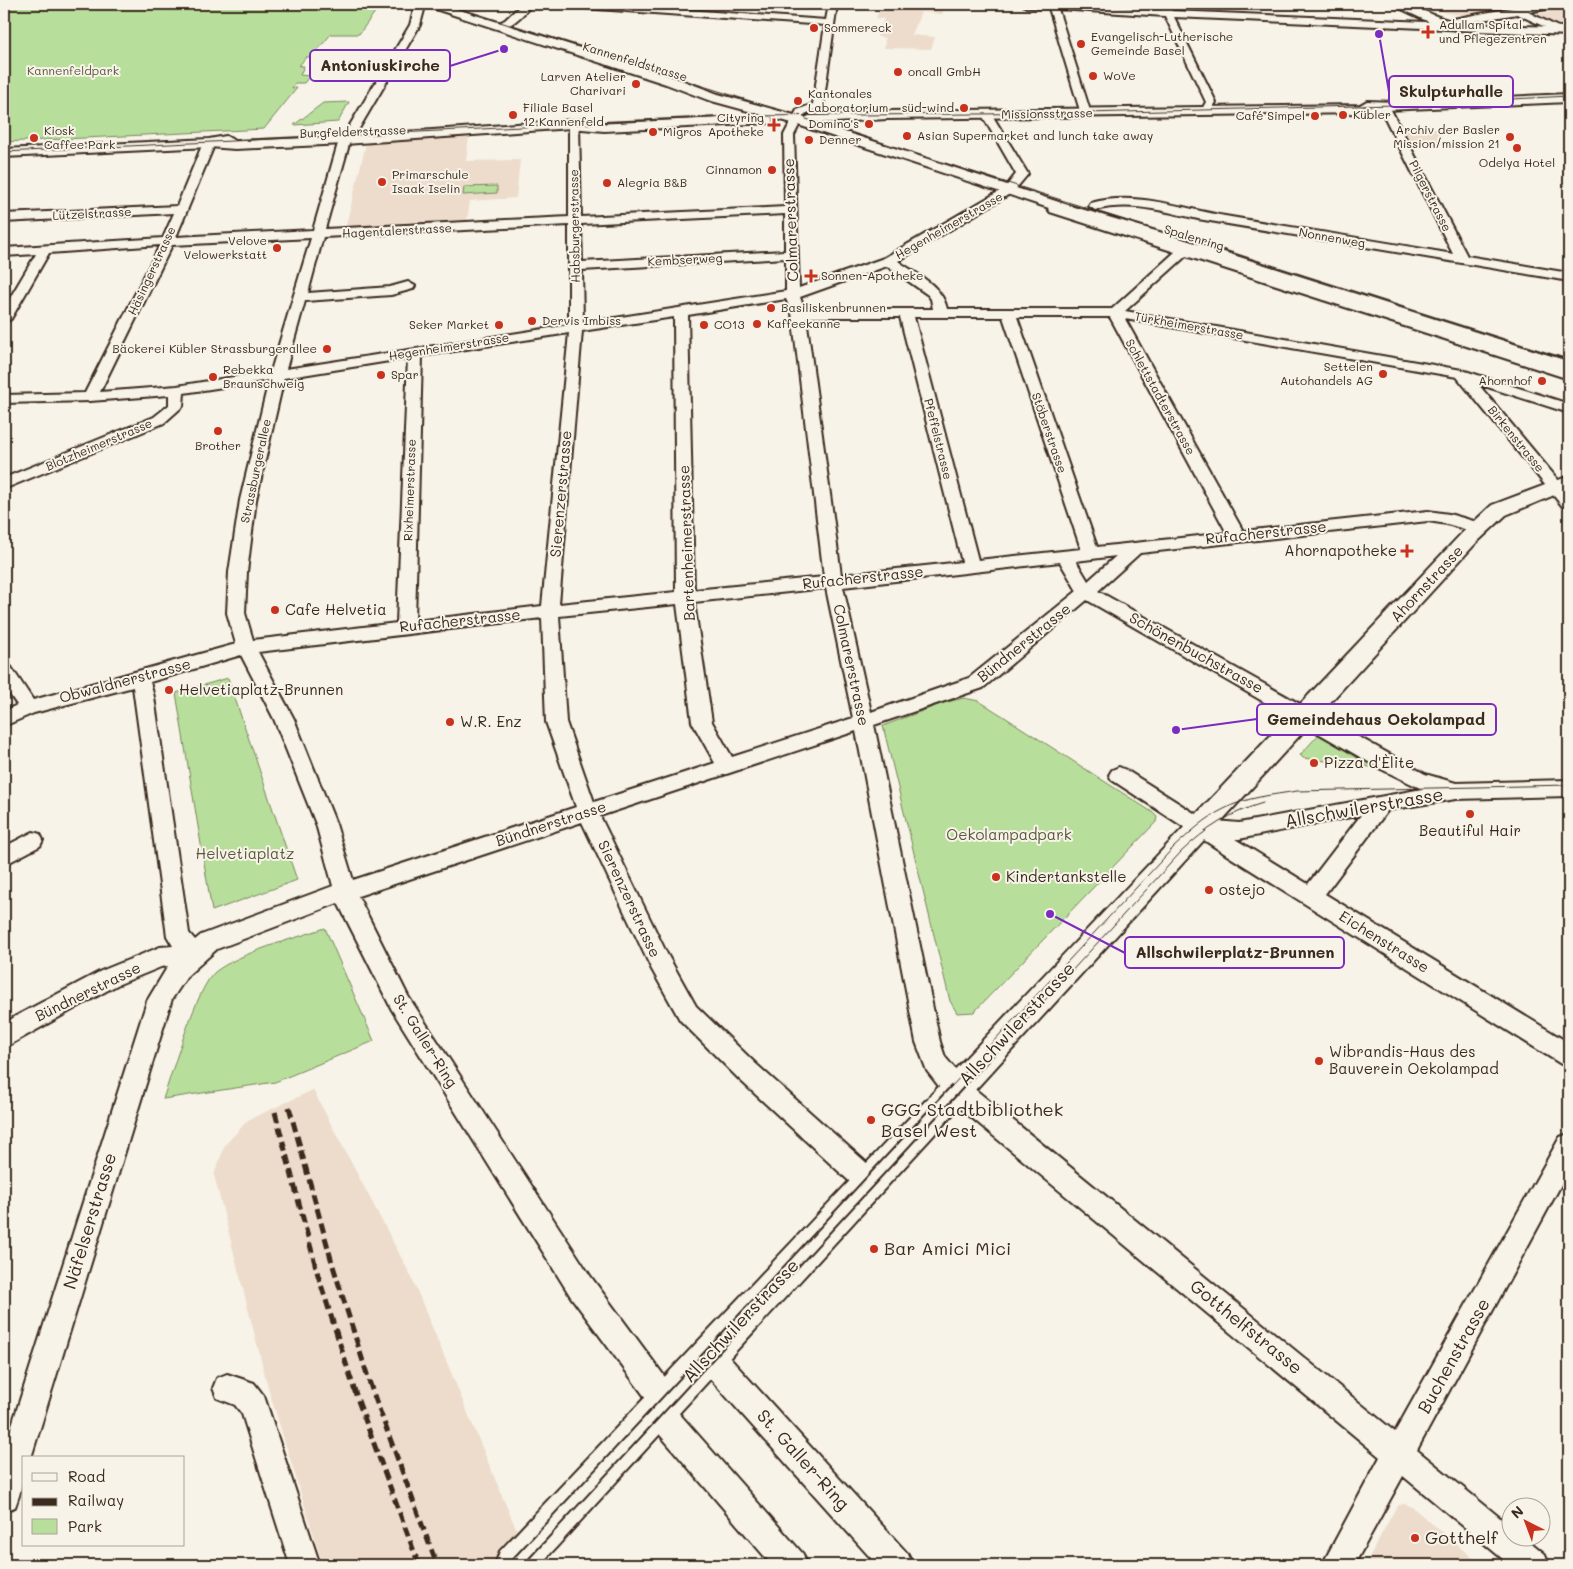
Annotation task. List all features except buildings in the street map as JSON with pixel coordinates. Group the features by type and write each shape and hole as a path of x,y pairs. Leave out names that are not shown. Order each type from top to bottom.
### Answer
{"main road":[{"name":"Kannenfeldstrasse","path":"432,4 504,24 799,116"},
{"name":"Kannenfeldstrasse","path":"451,4 504,24 762,111 799,116"},
{"path":"1397,4 1419,21 1435,21 1489,28 1564,31"},
{"path":"1414,4 1463,25"},
{"name":"Missionsstrasse","path":"848,123 887,116 1359,109 1384,106 1569,98"},
{"name":"Burgfelderstrasse","path":"4,154 209,143 235,145 348,136 574,125 762,111"},
{"path":"799,116 819,112"},
{"name":"Spalenring","path":"819,112 1013,186 1095,206 1569,355"},
{"name":"Missionsstrasse","path":"799,116 834,113 872,113 887,116"},
{"name":"Spalenring","path":"799,116 1569,367"},
{"name":"Burgfelderstrasse","path":"574,125 604,127 799,116"},
{"name":"Ahornstrasse","path":"1200,827 1478,528 1498,510 1562,484"},
{"name":"Allschwilerstrasse","path":"520,1559 1200,827"}],"street":[{"name":"Strassburgerallee","path":"246,647 236,613 238,572 248,500 278,374 348,136 415,25 420,10 418,4"},
{"name":"Strassburgerallee","path":"415,25 427,14 432,4"},
{"path":"504,24 527,4"},
{"path":"569,4 831,23"},
{"path":"832,4 819,112 834,113"},
{"path":"1026,4 1168,14 1419,21 1463,25 1559,4"},
{"path":"1164,4 1211,102 1206,111"},
{"path":"1500,4 1564,31"},
{"path":"1053,5 1086,114"},
{"name":"Pilgerstrasse","path":"1384,106 1462,259"},
{"name":"Hegenheimerstrasse","path":"4,399 90,397 176,390 794,294 889,261 1013,186 1022,174 987,115"},
{"name":"Colmarerstrasse","path":"799,116 789,134 793,301 800,313 833,582 928,1042 935,1063 957,1090"},
{"name":"Habsburgerstrasse","path":"574,125 576,327"},
{"name":"Häsingerstrasse","path":"90,397 168,241 209,143"},
{"name":"Spalenring","path":"1013,186 1023,199 1569,375"},
{"name":"Nonnenweg","path":"1095,206 1119,202 1144,204 1569,277"},
{"name":"Lützelstrasse","path":"4,218 180,209"},
{"name":"Hagentalerstrasse","path":"4,252 168,241 791,210"},
{"path":"4,318 44,250"},
{"path":"1114,313 1184,251"},
{"name":"Kembserweg","path":"576,266 793,254"},
{"name":"Hegenheimerstrasse","path":"889,261 933,292 938,298 941,312"},
{"path":"301,297 391,292 408,286"},
{"name":"Bartenheimerstrasse","path":"681,312 685,596 702,722 727,767"},
{"name":"Türkheimerstrasse","path":"800,313 1114,313 1462,374 1569,410"},
{"name":"Pfeffelstrasse","path":"906,313 971,566"},
{"name":"Schlettstadterstrasse","path":"1114,313 1237,536"},
{"name":"Stöberstrasse","path":"1009,314 1090,552"},
{"name":"Sierenzerstrasse","path":"576,327 550,611 556,722 588,812 659,961 688,1013 748,1072 870,1183"},
{"name":"Rixheimerstrasse","path":"406,627 415,352"},
{"name":"Birkenstrasse","path":"1462,374 1562,484 1569,503"},
{"name":"Blotzheimerstrasse","path":"4,484 159,420 176,406 176,390"},
{"name":"Rufacherstrasse","path":"246,647 685,596 833,582 1428,516 1449,518 1478,528"},
{"name":"Bündnerstrasse","path":"4,1037 24,1023 109,978 160,957 192,954 209,942 345,890 727,767 976,683 1137,547"},
{"path":"1064,555 1086,592"},
{"name":"Schönenbuchstrasse","path":"1086,592 1305,715"},
{"name":"Obwaldnerstrasse","path":"4,719 29,708 246,647"},
{"name":"St. Galler-Ring","path":"246,647 284,719 326,824 345,890 358,921 405,1011 581,1287 662,1406 792,1565"},
{"path":"4,672 29,708"},
{"path":"140,678 145,696 178,936 192,954"},
{"name":"Allschwilerstrasse","path":"1305,715 1386,763 1419,780 1456,791"},
{"path":"1311,896 1400,788 1401,780 1399,775 1386,763"},
{"name":"Eichenstrasse","path":"1119,775 1569,1056"},
{"name":"Allschwilerstrasse","path":"1200,827 1239,831 1388,802 1456,791 1569,788"},
{"path":"4,857 33,840"},
{"name":"Näfelserstrasse","path":"4,1496 159,1001 170,979 192,954"},
{"name":"Gotthelfstrasse","path":"957,1090 1534,1565"},
{"name":"Buchenstrasse","path":"1337,1565 1569,1146"},
{"name":"St. Galler-Ring","path":"709,1356 897,1565"},
{"path":"227,1388 244,1393 254,1406 305,1565"}],"shaded area":[{"path":"863,4 946,4 942,14 921,12 912,35 935,37 931,49 884,48 885,38 877,37 884,19 876,18 881,6"},
{"path":"1426,4 1525,4 1531,6 1479,17 1446,13"},
{"path":"1569,8 1569,28 1532,15"},
{"path":"1401,127 1437,128 1445,144 1409,142"},
{"path":"469,136 466,161 520,160 516,198 470,201 467,221 460,223 345,229 366,144 403,142 404,139"},
{"path":"313,1090 411,1276 532,1565 323,1565 269,1391 214,1175 225,1145 248,1120"},
{"name":"Gotthelf","path":"1399,1505 1411,1506 1481,1565 1365,1565 1394,1511"}],"green space":[{"name":"Kannenfeldpark","path":"7,4 381,4 359,34 331,34 312,57 306,57 299,66 304,66 300,75 310,76 304,83 295,83 292,88 297,88 264,129 4,142 4,6"},
{"path":"349,102 338,122 294,125 323,103"},
{"path":"497,186 497,193 463,195 464,187"},
{"name":"Helvetiaplatz","path":"228,678 297,880 212,911 176,693"},
{"name":"Oekolampadpark","path":"964,698 979,701 1157,817 1156,822 974,1012 957,1013 950,1001 883,726 943,703"},
{"path":"1321,732 1385,769 1303,758 1300,755"},
{"path":"325,928 374,1041 275,1082 163,1099 193,1012 208,981 215,972 253,952"}],"tram line":[{"path":"443,4 785,112"},
{"path":"4,152 750,116 1085,113 1396,105 1569,96"},
{"path":"806,119 1569,361"},
{"path":"950,1088 1174,847 1204,821 1232,805 1250,799 1297,791 1569,785"},
{"path":"964,1088 1181,852 1199,836 1229,816 1263,803"},
{"path":"507,1565 951,1086"},
{"path":"523,1565 965,1086"}],"railway":[{"path":"289,1107 333,1266 372,1390 437,1565"},
{"path":"275,1112 318,1275 357,1398 419,1565"}],"place":[{"name":"Sommereck","path":"814,28"},
{"name":"Adullam Spital und Pflegezentren","path":"1428,32"},
{"name":"Skulpturhalle","path":"1379,34"},
{"name":"Evangelisch-Lutherische Gemeinde Basel","path":"1081,44"},
{"name":"Antoniuskirche","path":"504,49"},
{"name":"oncall GmbH","path":"898,72"},
{"name":"WoVe","path":"1093,76"},
{"name":"Larven Atelier Charivari","path":"636,84"},
{"name":"Kantonales Laboratorium","path":"798,101"},
{"name":"süd-wind","path":"964,108"},
{"name":"Filiale Basel 12 Kannenfeld","path":"513,115"},
{"name":"Kübler","path":"1343,115"},
{"name":"Café Simpel","path":"1315,116"},
{"name":"Domino's","path":"869,124"},
{"name":"Cityring Apotheke","path":"774,125"},
{"name":"Migros","path":"653,132"},
{"name":"Asian Supermarket and lunch take away","path":"907,136"},
{"name":"Archiv der Basler Mission/mission 21","path":"1510,137"},
{"name":"Kiosk Caffee Park","path":"34,138"},
{"name":"Denner","path":"809,140"},
{"name":"Odelya Hotel","path":"1517,148"},
{"name":"Cinnamon","path":"772,170"},
{"name":"Primarschule Isaak Iselin","path":"382,182"},
{"name":"Alegria B&B","path":"607,183"},
{"name":"Velove Velowerkstatt","path":"277,248"},
{"name":"Sonnen-Apotheke","path":"811,276"},
{"name":"Basiliskenbrunnen","path":"771,308"},
{"name":"Dervis Imbiss","path":"532,321"},
{"name":"Kaffeekanne","path":"757,324"},
{"name":"Seker Market","path":"499,325"},
{"name":"CO13","path":"704,325"},
{"name":"Bäckerei Kübler Strassburgerallee","path":"327,349"},
{"name":"Settelen Autohandels AG","path":"1383,374"},
{"name":"Spar","path":"381,375"},
{"name":"Rebekka Braunschweig","path":"213,377"},
{"name":"Ahornhof","path":"1542,381"},
{"name":"Brother","path":"218,431"},
{"name":"Ahornapotheke","path":"1407,551"},
{"name":"Cafe Helvetia","path":"275,610"},
{"name":"Helvetiaplatz-Brunnen","path":"169,690"},
{"name":"W.R. Enz","path":"450,722"},
{"name":"Gemeindehaus Oekolampad","path":"1176,730"},
{"name":"Pizza d'Èlite","path":"1314,763"},
{"name":"Beautiful Hair","path":"1470,814"},
{"name":"Kindertankstelle","path":"996,877"},
{"name":"ostejo","path":"1209,890"},
{"name":"Allschwilerplatz-Brunnen","path":"1050,914"},
{"name":"Wibrandis-Haus des Bauverein Oekolampad","path":"1319,1061"},
{"name":"GGG Stadtbibliothek Basel West","path":"871,1120"},
{"name":"Bar Amici Mici","path":"874,1249"},
{"name":"Gotthelf","path":"1415,1538"}]}
